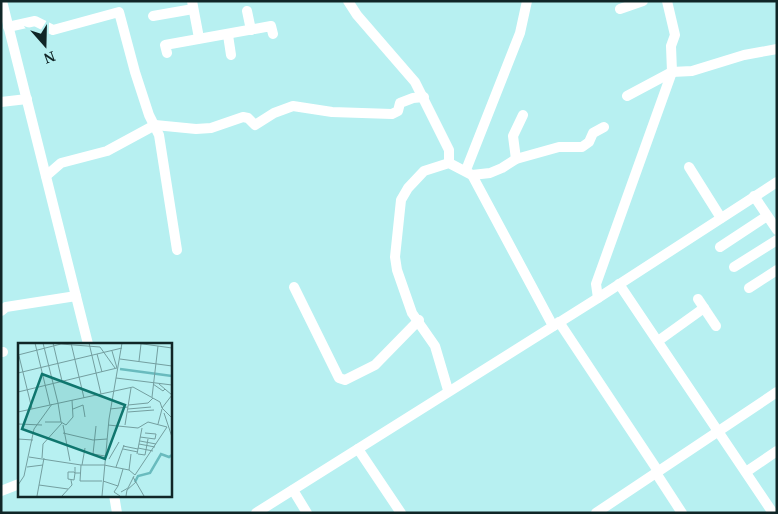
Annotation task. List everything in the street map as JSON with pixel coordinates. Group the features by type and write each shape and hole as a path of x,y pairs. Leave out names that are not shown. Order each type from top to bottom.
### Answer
{"street":[{"path":"2,1 88,343"},
{"path":"348,1 357,15 408,71 424,97 449,150 448,163"},
{"path":"527,1 520,33 469,173 556,324 657,472 682,513"},
{"path":"620,9 643,1"},
{"path":"598,298 596,284 672,72 671,46 674,34 667,1"},
{"path":"153,16 193,5 199,38"},
{"path":"8,27 35,21 53,30 119,6 135,72 155,125 165,162 177,250"},
{"path":"247,12 250,30"},
{"path":"166,53 165,44 271,26 273,34"},
{"path":"228,34 231,56"},
{"path":"627,96 672,72 692,71 736,57 777,49"},
{"path":"46,176 61,163 107,151 155,125 196,129 212,128 242,117 248,118 255,125 274,113 293,106 332,112 392,114 398,111 400,103 413,98 424,97"},
{"path":"1,102 27,99"},
{"path":"516,159 513,136 523,115"},
{"path":"448,390 435,346 419,320 412,313 397,270 395,257 401,200 415,178 424,171 448,163 469,173 502,168 516,159 559,147 582,147 589,142 593,133 604,126"},
{"path":"688,167 721,218"},
{"path":"256,513 271,509 292,490 448,390 598,298 777,182"},
{"path":"754,196 777,230"},
{"path":"720,247 767,216"},
{"path":"734,267 777,240"},
{"path":"749,288 777,270"},
{"path":"619,284 773,513"},
{"path":"294,287 339,378 346,380 375,365 419,320"},
{"path":"1,311 6,307 76,296"},
{"path":"698,299 716,326"},
{"path":"658,341 704,308"},
{"path":"596,513 777,392"},
{"path":"358,449 401,513"},
{"path":"746,472 777,451"},
{"path":"1,491 18,484"},
{"path":"292,490 307,513"},
{"path":"114,496 117,513"}]}
